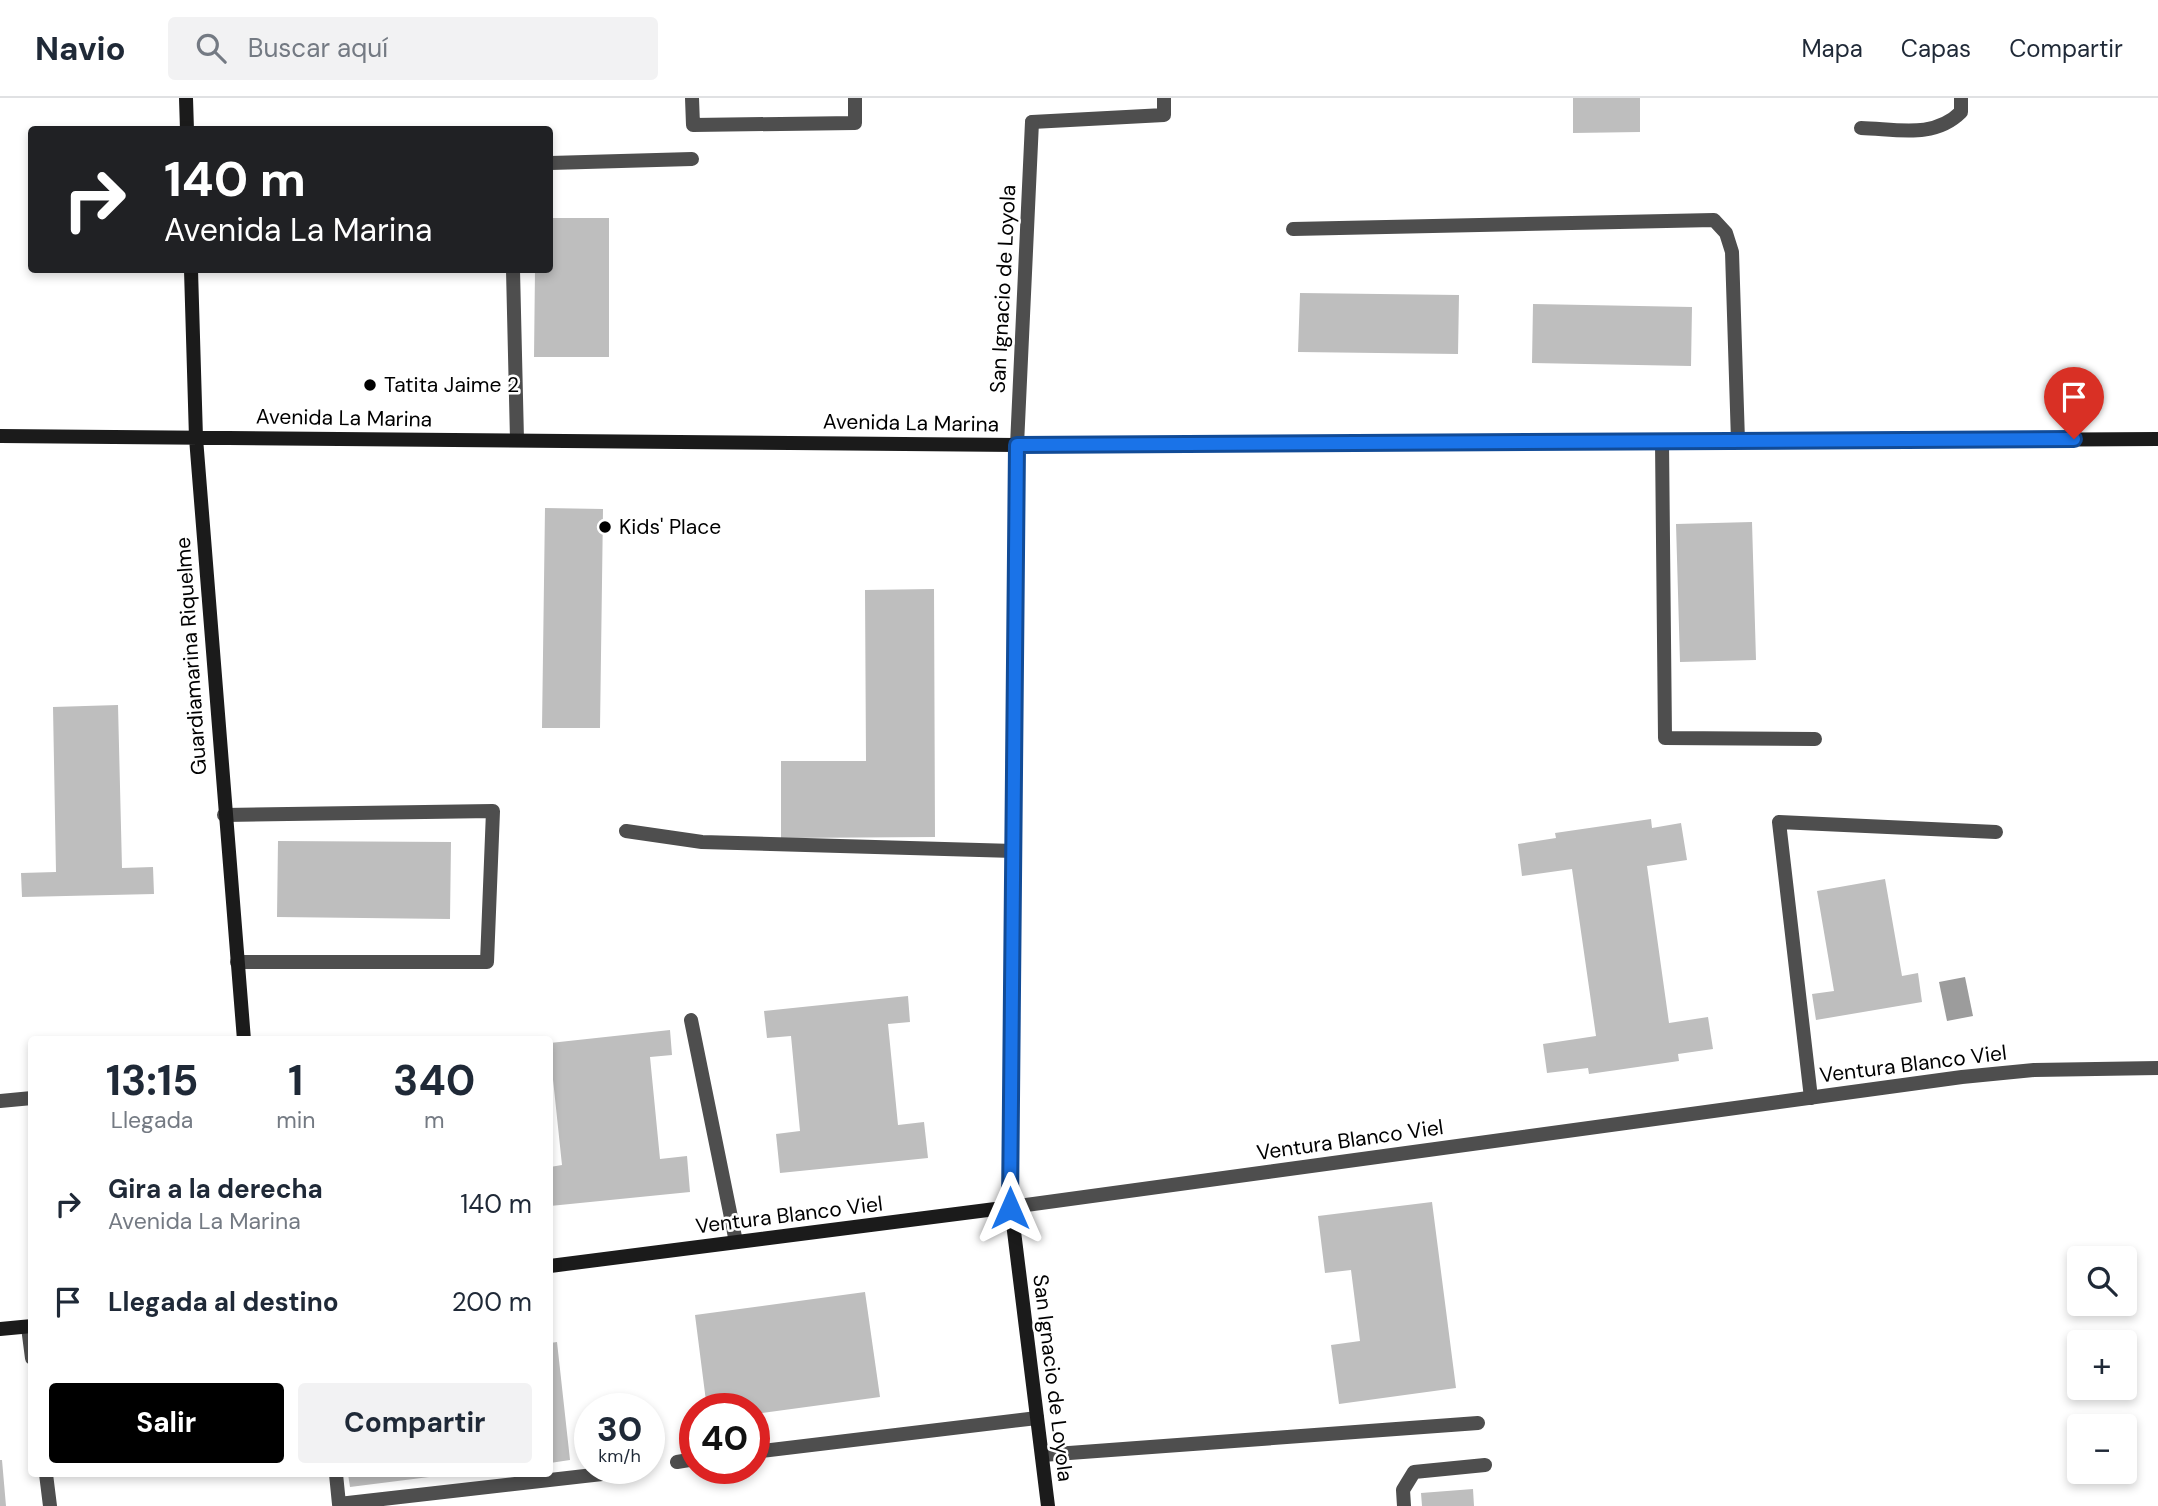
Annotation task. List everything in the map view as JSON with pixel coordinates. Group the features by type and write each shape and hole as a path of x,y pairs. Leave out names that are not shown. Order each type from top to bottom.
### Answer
{"street":[{"path":"186,98 187,126"},
{"path":"692,98 693,125 855,123 855,98"},
{"name":"San Ignacio de Loyola","path":"1048,1506 1010,1208 1017,445 1032,122 1164,115 1164,98"},
{"path":"1861,128 1934,130 1950,124 1961,112 1961,98"},
{"path":"553,163 692,159"},
{"path":"1293,229 1714,220 1726,233 1732,252 1738,442"},
{"name":"Guardiamarina Riquelme","path":"191,273 196,438 244,1036"},
{"path":"513,273 517,440"},
{"name":"Avenida La Marina","path":"0,436 1017,445 2158,439"},
{"path":"1662,442 1665,738 1815,739"},
{"path":"224,815 493,811 487,962 237,962"},
{"path":"1811,1098 1779,822 1996,832"},
{"path":"626,831 702,842 1014,851"},
{"path":"691,1020 736,1242"},
{"name":"Ventura Blanco Viel","path":"553,1266 1010,1208 2034,1070 2158,1068"},
{"path":"0,1101 28,1098"},
{"path":"0,1329 28,1326"},
{"path":"770,1450 1037,1418"},
{"path":"1042,1455 1478,1423"},
{"path":"1405,1506 1403,1490 1413,1472 1485,1465"},
{"path":"336,1477 339,1504 574,1476"},
{"path":"46,1477 50,1506"}],"shaded area":[{"path":"1965,977 1973,1016 1947,1021 1939,982"}],"building":[{"path":"1573,98 1640,98 1640,132 1573,133"},
{"path":"553,218 609,218 609,357 534,357 535,273 553,273"},
{"path":"1300,293 1459,295 1458,354 1298,352"},
{"path":"1533,304 1692,307 1691,366 1532,363"},
{"path":"545,508 603,509 600,728 542,728"},
{"path":"1752,522 1756,660 1680,662 1676,524"},
{"path":"934,589 935,837 781,838 781,761 866,761 865,590"},
{"path":"118,705 122,868 153,867 154,894 22,897 21,873 56,872 53,707"},
{"path":"1651,819 1652,828 1681,823 1687,860 1647,866 1669,1023 1708,1017 1713,1049 1678,1054 1679,1061 1589,1074 1588,1068 1547,1073 1543,1044 1596,1036 1572,869 1522,876 1518,844 1556,838 1555,833"},
{"path":"278,841 451,842 450,919 277,917"},
{"path":"1885,879 1902,976 1918,973 1922,1002 1816,1020 1812,994 1834,991 1817,891"},
{"path":"908,996 910,1022 888,1024 898,1125 924,1122 928,1158 780,1173 776,1134 800,1131 791,1036 767,1038 764,1011"},
{"path":"670,1030 672,1055 650,1057 660,1159 687,1156 690,1192 553,1206 553,1166 562,1165 553,1080 553,1043"},
{"path":"1432,1202 1456,1388 1339,1404 1331,1345 1360,1341 1351,1270 1325,1273 1318,1216"},
{"path":"865,1292 880,1397 770,1412 770,1393 705,1393 695,1315"},
{"path":"557,1342 570,1460 553,1463 553,1343"},
{"path":"2,1460 6,1506 0,1506"},
{"path":"348,1477 429,1477 350,1487"},
{"path":"1473,1489 1474,1506 1422,1506 1421,1493"}],"place":[{"name":"Tatita Jaime 2","path":"370,385"},
{"name":"Kids' Place","path":"605,527"}],"route":[{"path":"1010,1208 1017,445 2074,439"}]}
